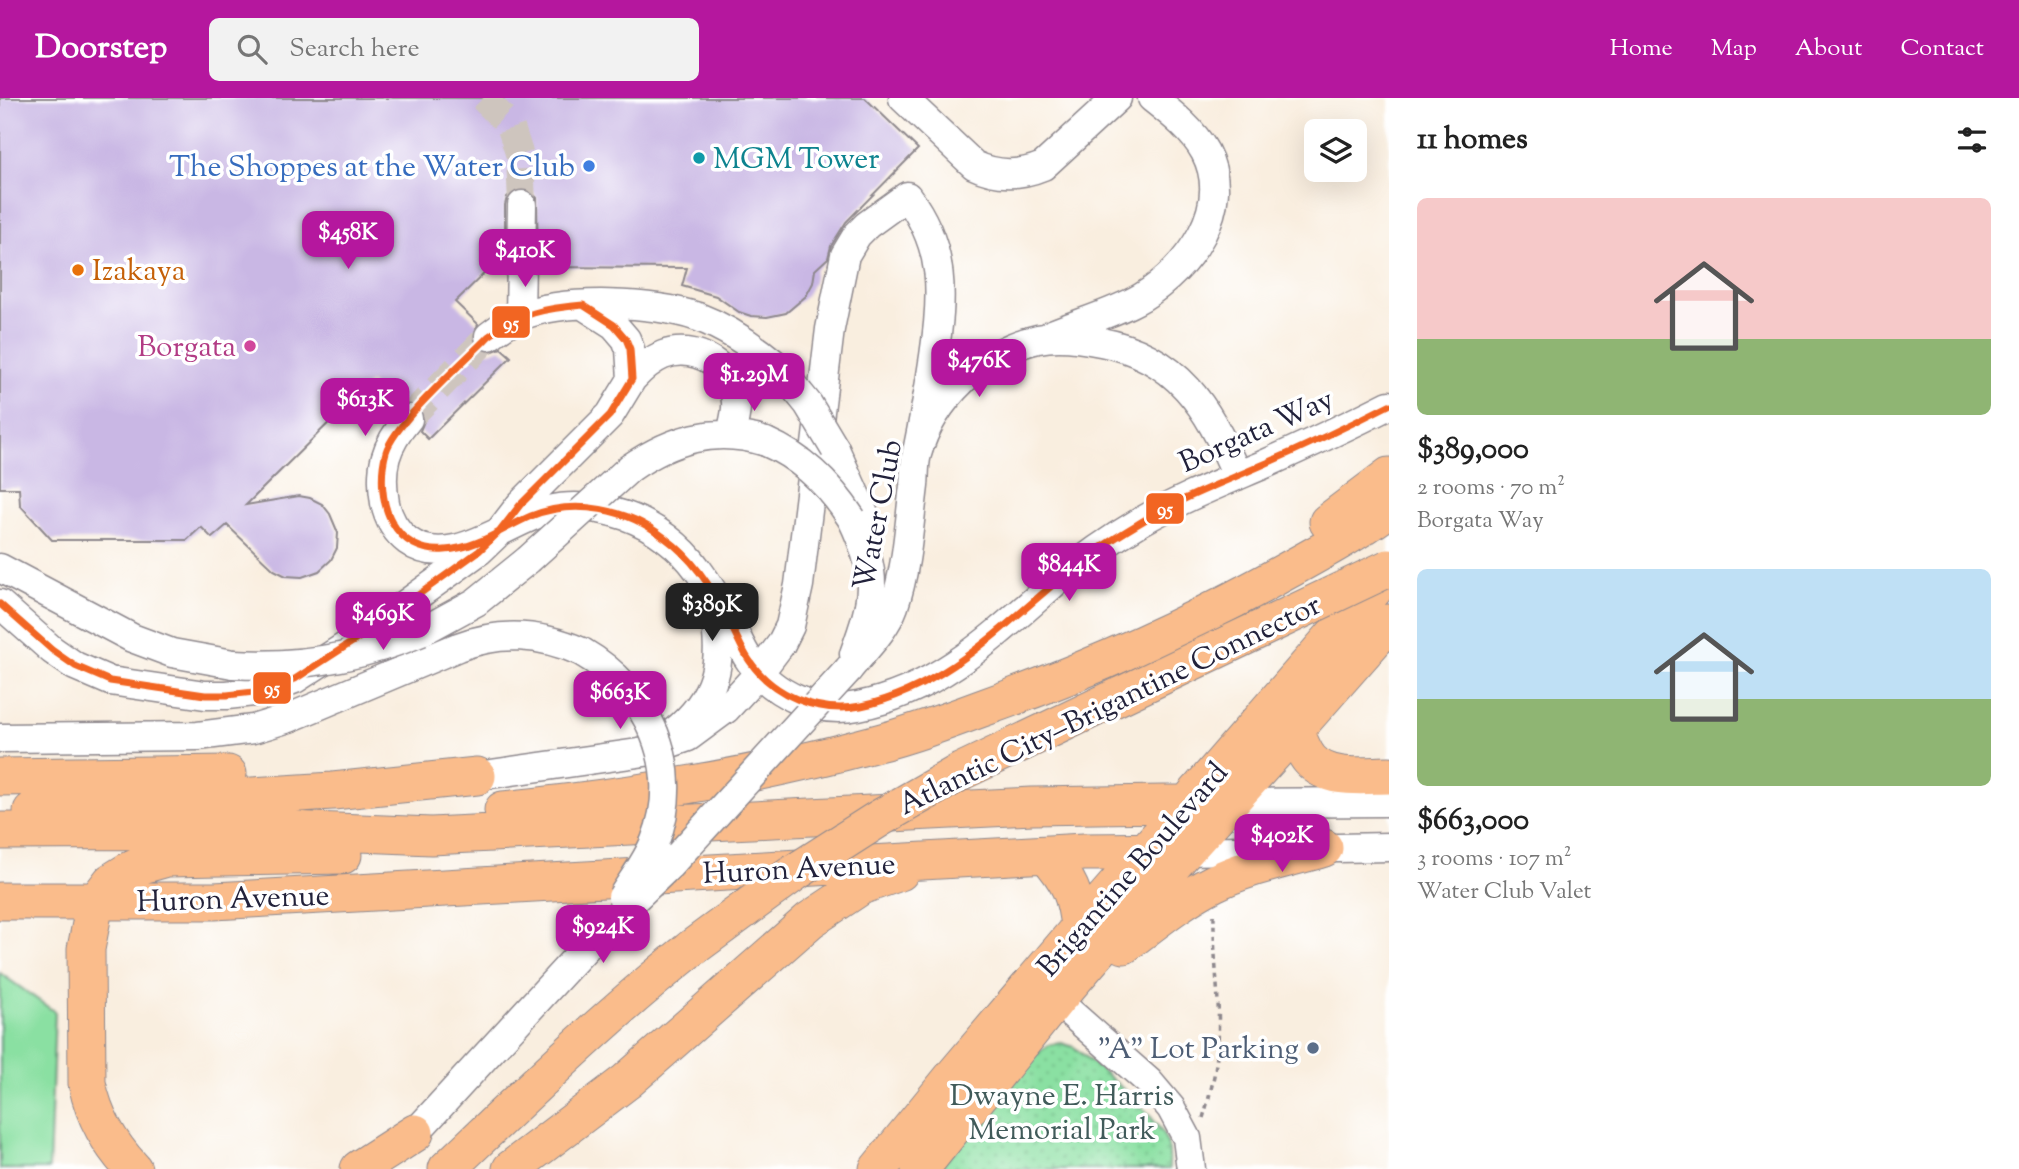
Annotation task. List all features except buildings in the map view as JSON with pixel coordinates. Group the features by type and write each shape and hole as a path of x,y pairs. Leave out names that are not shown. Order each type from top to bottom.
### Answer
{"main road":[{"path":"1151,640 1217,590 1310,534 1389,476"},
{"name":"Atlantic City–Brigantine Connector","path":"290,830 565,804 715,781 876,744 1015,696 1151,640 1221,607 1389,509"},
{"name":"Atlantic City–Brigantine Connector","path":"447,1169 584,1037 692,948 805,866 880,818 962,771 1389,570"},
{"name":"Brigantine Boulevard","path":"878,1169 1079,928 1389,570"},
{"name":"Brigantine Boulevard","path":"920,1169 1062,994 1185,851 1374,645 1389,623"},
{"path":"1295,730 1309,759 1324,770 1344,775 1389,775"},
{"path":"0,777 332,773 477,776"},
{"path":"0,816 54,808 333,791 477,776"},
{"name":"Huron Avenue","path":"0,831 290,830 431,836 1032,806 1229,803"},
{"path":"133,1169 107,1138 91,1103 87,1083 86,948 94,903 111,882 150,862 167,858 505,849 601,828"},
{"path":"1062,994 1165,914 1215,882 1324,848"},
{"name":"Huron Avenue","path":"0,901 214,901 890,862 1185,851"},
{"path":"1047,855 1069,883 1077,908 1079,928"},
{"path":"511,1169 627,1081 827,907 880,877 936,862"},
{"path":"359,1169 415,1133"},
{"path":"379,1169 415,1133"}],"street":[{"path":"903,98 974,165 986,171 1006,174 1028,172 1043,166 1117,98"},
{"path":"1040,338 1140,298 1170,276 1194,248 1202,232 1213,199 1214,183 1210,166 1204,150 1194,137 1152,98"},
{"path":"477,776 645,751 688,737 714,721 760,673 781,644 795,607 830,329 845,255 862,230 908,196 929,237 941,293 928,401 916,457"},
{"path":"520,316 523,205"},
{"path":"583,305 608,320 626,339 632,357 632,379"},
{"path":"489,336 520,316 545,309 583,305 655,307 698,317 732,333 776,365 799,391 846,470 868,552 872,580 864,626 848,670"},
{"name":"Water Club","path":"415,1133 602,930 677,857 848,670 886,622 899,592 916,457 931,421 960,383 974,371 998,356 1040,338 1074,338 1111,344 1145,356 1160,364 1189,389 1210,416 1237,476"},
{"path":"632,379 648,363 666,354 684,352 711,360 726,373 734,390 736,407 731,435"},
{"name":"Borgata Way","path":"0,604 52,650 75,666 110,681 205,695 263,691 295,679 360,637 479,551 500,531 520,505 610,415 632,379"},
{"name":"Borgata Way","path":"408,419 394,436 386,452 382,483 390,518 400,533 414,545 441,551 459,548 529,517 558,508 589,508 634,519 662,535 686,555 707,583 742,649 760,673 793,698 836,709 862,706 911,689 986,643 1062,577 1111,540 1170,506 1389,405"},
{"path":"0,568 132,638 172,653 233,664 278,666 327,661 377,649 421,632 475,601 528,560 629,468 673,443 701,436 731,435 766,442 795,457 814,472 858,517"},
{"path":"645,751 674,732 694,714 712,685 719,646 707,583"},
{"path":"0,738 213,736 270,725 457,647 485,639 525,636 555,641 582,652 616,675 640,703 656,735 664,768 664,804 656,839 602,930"},
{"path":"263,691 270,725"},
{"name":"Huron Avenue","path":"1229,803 1389,802"},
{"name":"Huron Avenue","path":"1185,851 1389,847"},
{"path":"1062,994 1163,1098 1183,1126 1190,1150 1191,1169"}],"path":[{"path":"1203,1117 1217,1054 1218,990 1214,957 1214,909"}],"green space":[{"path":"0,973 55,1012 49,1169 0,1169"},
{"name":"Dwayne E. Harris Memorial Park","path":"1061,1043 1074,1047 1128,1093 1154,1121 1168,1147 1169,1169 939,1169 1036,1054 1049,1045"}],"tunnel":[{"path":"483,98 510,125 520,156 522,205"},
{"path":"408,419 489,336"}],"transit line":[{"name":"95","path":"0,604 52,650 75,666 110,681 205,695 227,695 263,691 295,679 360,637 479,551 500,531 520,505 610,415 632,379 630,349 626,339 614,325 583,305 534,313 501,328 489,336 416,409 392,439 383,469 386,506 396,529 414,544 445,550 468,546 489,537 500,532 531,516 565,508 601,509 635,520 665,538 694,565 717,598 743,651 771,684 798,700 813,704 845,708 861,706 891,698 945,671 993,636 1080,563 1152,515 1389,405"}],"place":[{"name":"MGM Tower","path":"699,158"},
{"name":"The Shoppes at the Water Club","path":"589,166"},
{"name":"Izakaya","path":"78,270"},
{"name":"Borgata","path":"250,346"},
{"name":"\"A\" Lot Parking","path":"1313,1048"}]}
